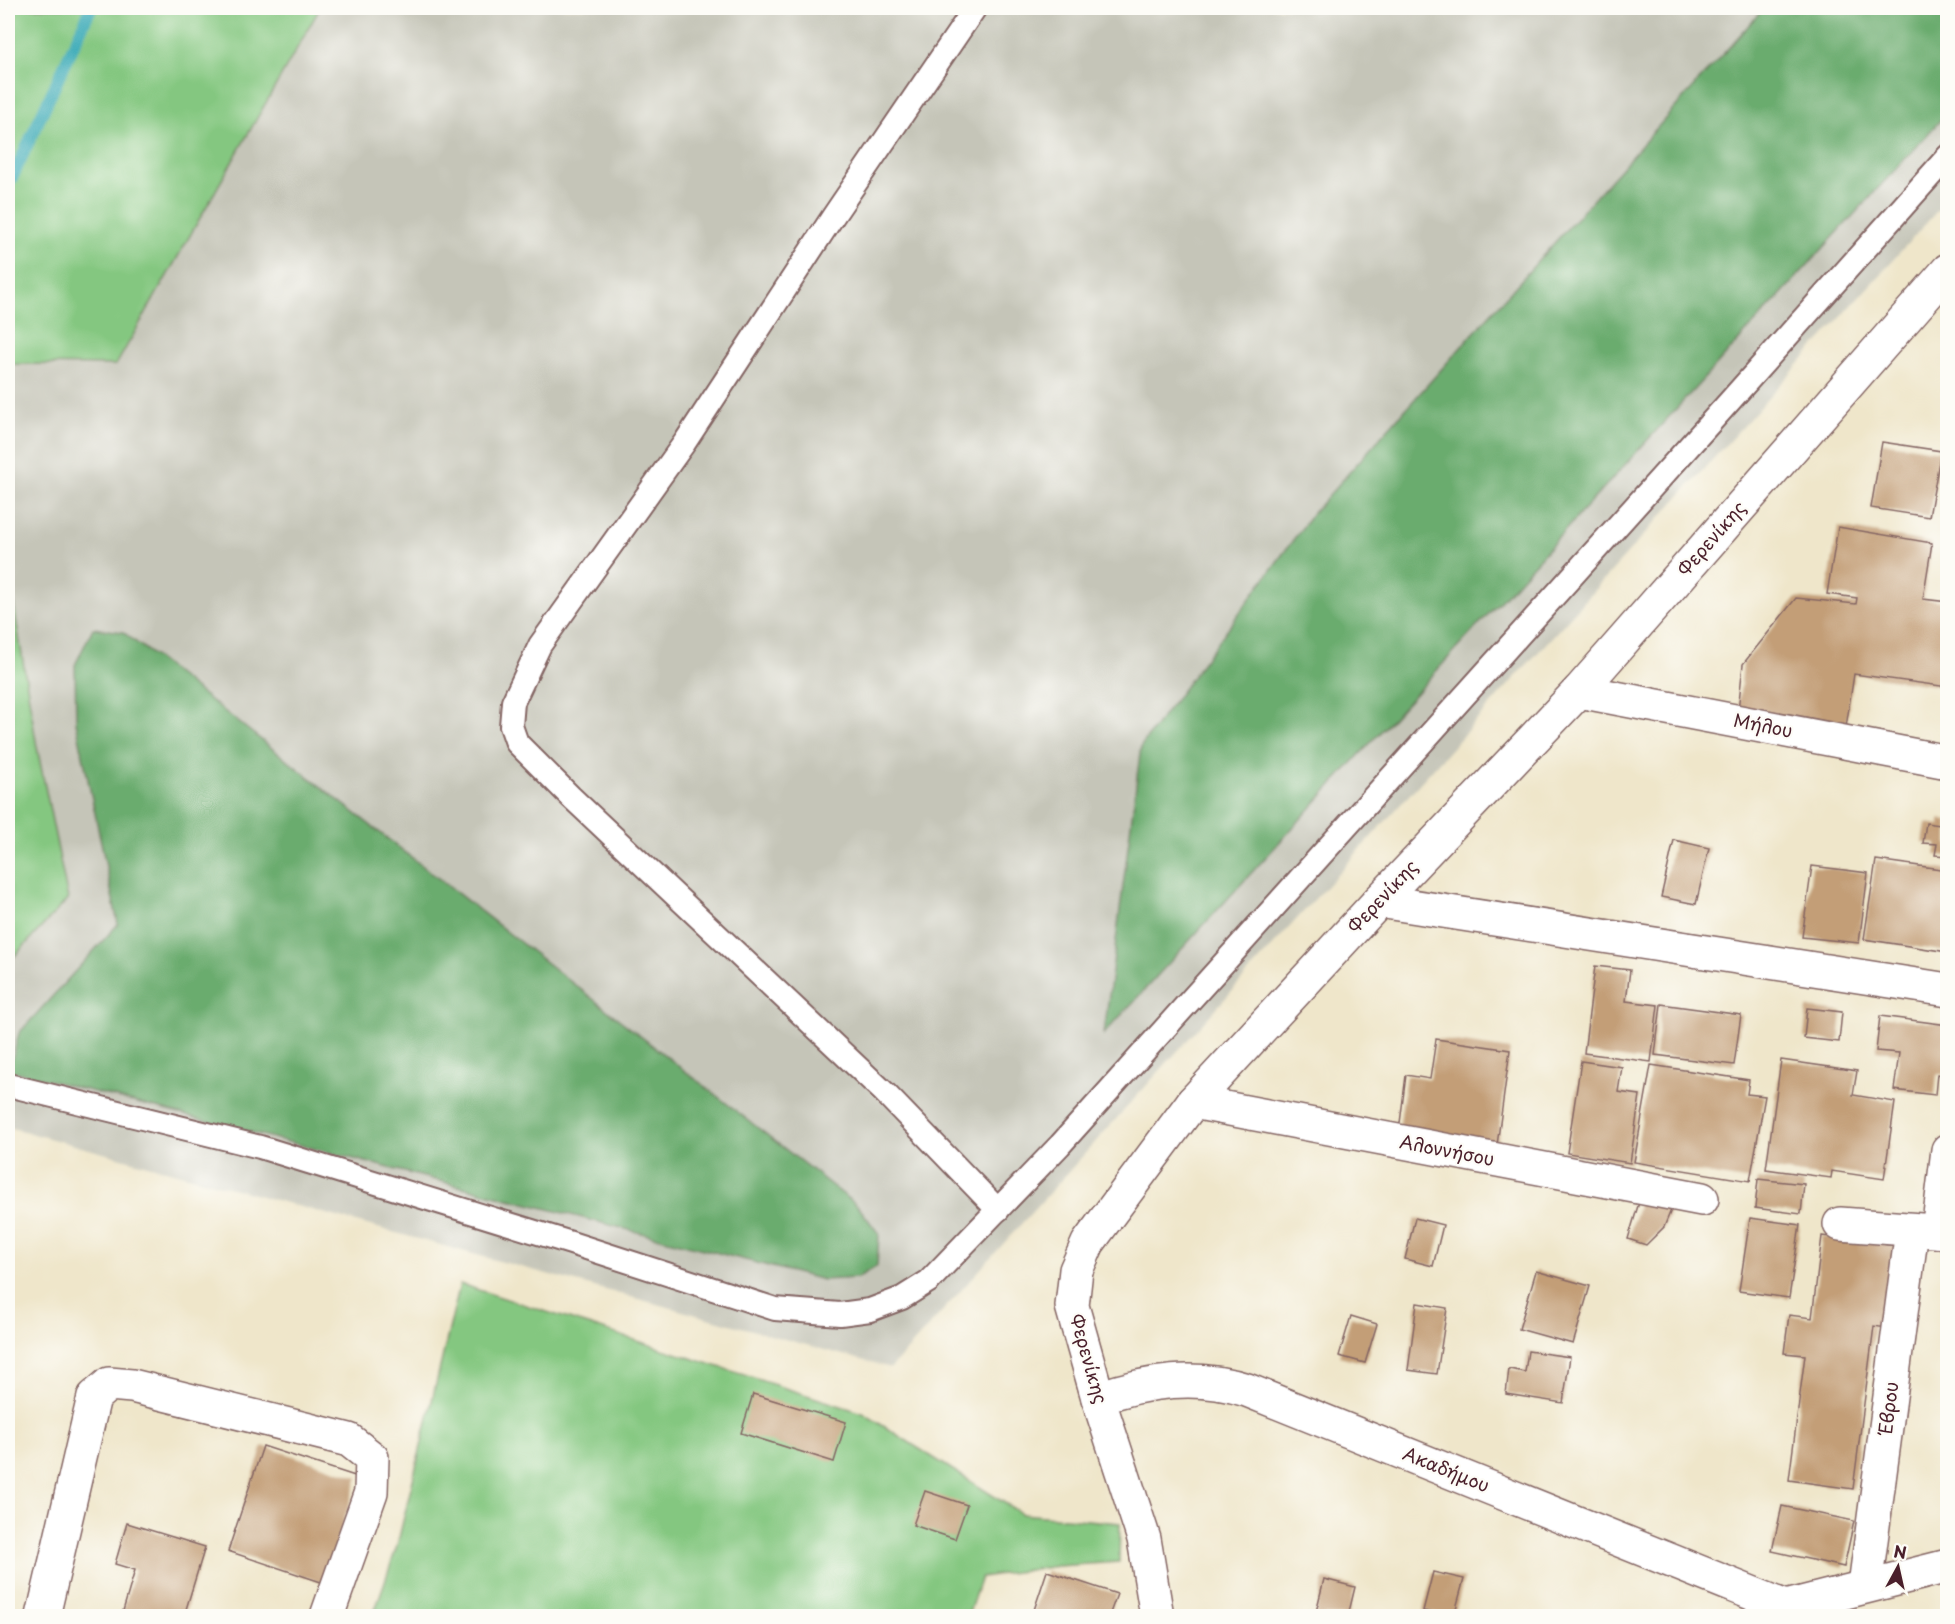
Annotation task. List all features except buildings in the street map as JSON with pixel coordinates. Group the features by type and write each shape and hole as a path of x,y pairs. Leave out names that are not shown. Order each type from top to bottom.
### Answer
{"street":[{"name":"Φερενίκης","path":"1157,1617 1144,1539 1098,1398 1072,1306 1076,1270 1088,1243 1193,1102 1379,901 1579,691 1947,270"},
{"name":"Μήλου","path":"1579,691 1947,762"},
{"path":"1379,901 1947,990"},
{"name":"Αλοννήσου","path":"1193,1102 1702,1199"},
{"name":"Έβρου","path":"1865,1586 1947,1150"},
{"path":"1840,1224 1932,1231"},
{"name":"Ακαδήμου","path":"1098,1398 1156,1382 1183,1380 1227,1383 1258,1394 1774,1612 1947,1566"},
{"path":"43,1617 94,1397 109,1384 132,1386 349,1440 372,1458 370,1492 327,1617"}],"lane":[{"path":"975,8 685,442 540,645 513,702 511,726 517,743 563,789 884,1092 998,1210"},
{"path":"8,1085 260,1147 775,1309 840,1314 870,1310 902,1298 929,1281 1060,1145 1947,156"}],"shaded area":[{"path":"8,8 1947,8 1947,200 891,1368 8,1127"}],"green space":[{"path":"8,8 320,8 116,365 13,364 8,359"},
{"path":"1764,8 1947,8 1947,113 1104,1034 1141,746 1313,513"},
{"path":"8,569 37,747 68,899 8,963"},
{"path":"93,628 123,632 858,1206 879,1234 877,1266 857,1278 823,1280 9,1070 19,1033 118,924 76,722 75,665"},
{"path":"460,1284 863,1413 1022,1514 1120,1523 1119,1562 1057,1566 981,1577 968,1616 373,1616 397,1546"}],"waterway":[{"path":"8,183 91,8"}]}
